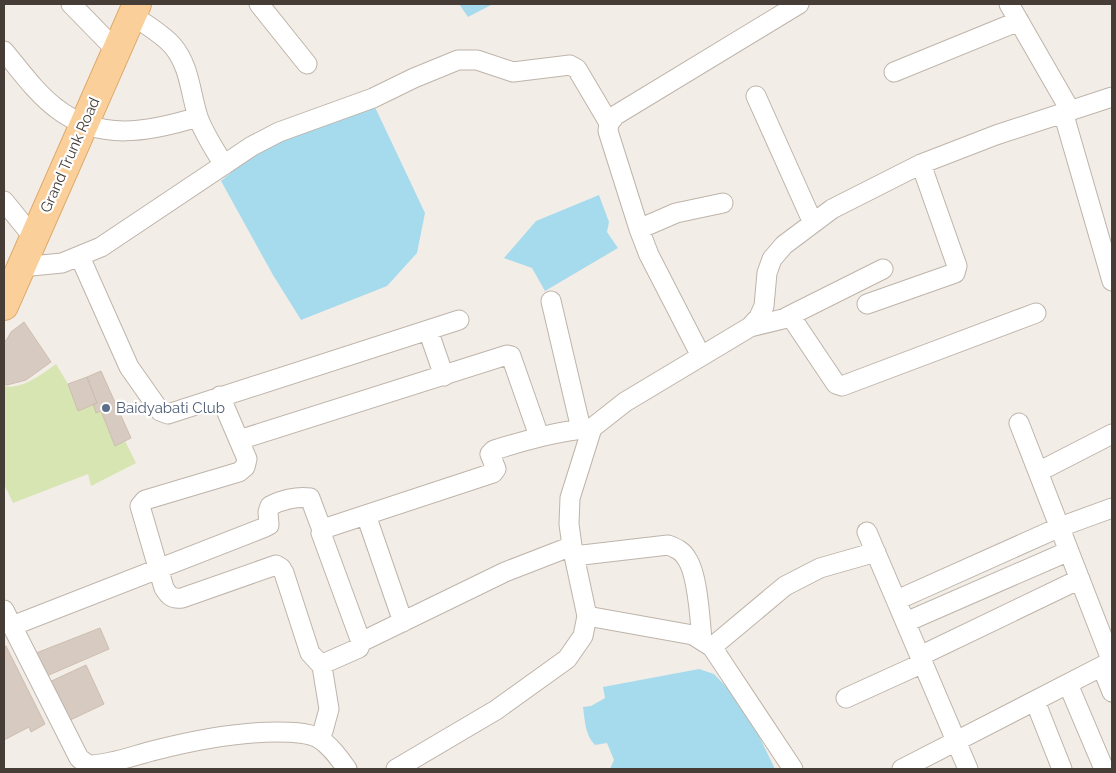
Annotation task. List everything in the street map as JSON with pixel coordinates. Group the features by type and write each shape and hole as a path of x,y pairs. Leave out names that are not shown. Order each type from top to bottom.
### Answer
{"main road":[{"name":"Grand Trunk Road","path":"4,305 134,9"}],"street":[{"path":"71,4 116,50"},
{"path":"259,4 307,64"},
{"path":"701,356 649,255 608,130 610,123 616,115 799,4"},
{"path":"1008,4 1019,21 1066,111 1109,256 1112,281"},
{"path":"134,9 165,39 181,58 189,75 198,117 224,165"},
{"path":"894,72 1019,21"},
{"path":"4,52 55,107 83,125 129,132 168,126 198,117"},
{"path":"21,267 62,263 80,257 101,247 252,146 279,132 374,98 414,78 458,60 477,60 513,72 573,66 577,68 610,123"},
{"path":"756,96 813,223"},
{"path":"750,327 764,306 766,273 772,259 784,245 832,209 921,164 996,135 1112,97"},
{"path":"867,304 955,273 957,270 921,164"},
{"path":"4,201 34,238"},
{"path":"639,229 676,213 723,203"},
{"path":"80,257 130,366 160,410 168,414 458,320"},
{"path":"322,530 493,473 496,468 490,454 491,451 539,436 586,429 625,402 750,327 787,317 884,269"},
{"path":"396,769 496,710 567,659 583,636 587,616 569,524 570,498 586,429 551,301"},
{"path":"787,317 791,317 794,320 836,384 842,386 1036,313"},
{"path":"428,330 444,376"},
{"path":"239,440 510,355 539,436"},
{"path":"220,396 246,459 245,467 239,472 146,500 141,504 157,568 164,588 169,596 174,599 182,598 276,565 280,568 284,573 310,653 322,666 330,709 323,730 318,738"},
{"path":"1019,423 1080,579 1109,663 1112,692"},
{"path":"1038,472 1112,434"},
{"path":"346,769 330,749 318,738 293,732 231,734 84,766 8,618 157,568 263,528 269,525 268,512 270,506 277,502 303,497 310,498 361,642"},
{"path":"896,600 1060,527 1112,508"},
{"path":"366,515 403,622"},
{"path":"867,532 968,769"},
{"path":"322,666 358,648 361,642 505,572 573,551 668,545 680,550 688,559 693,571 707,644"},
{"path":"906,622 1069,551"},
{"path":"707,644 785,586 820,568 876,552"},
{"path":"846,698 1080,579"},
{"path":"587,616 693,635 707,644 793,769"},
{"path":"902,769 1109,663"},
{"path":"1068,684 1104,769"},
{"path":"1035,701 1062,769"}],"green space":[{"path":"56,364 68,384 78,410 93,404 101,411 115,445 125,441 136,463 91,486 88,474 13,503 4,484 4,386 18,386"}],"water":[{"path":"459,4 493,4 468,17"},
{"path":"374,105 425,213 417,253 387,286 301,320 273,275 221,181 272,138"},
{"path":"599,195 609,222 607,232 618,248 545,291 532,268 504,258 536,221"},
{"path":"699,669 714,674 744,705 775,769 610,769 614,760 607,743 595,745 589,737 583,707 591,706 605,698 603,687"}],"building":[{"path":"24,322 51,362 26,380 7,385 4,384 4,342 11,332"},
{"name":"Baidyabati Club","path":"101,371 131,438 115,446 101,411 96,413 93,404 97,403 87,377"},
{"path":"87,377 97,403 78,411 68,384"},
{"path":"100,628 109,649 42,678 31,655"},
{"path":"6,646 45,724 31,732 29,727 4,740 4,647"},
{"path":"86,665 104,704 64,723 45,684"}],"place":[{"name":"Baidyabati Club","path":"106,408"}]}
